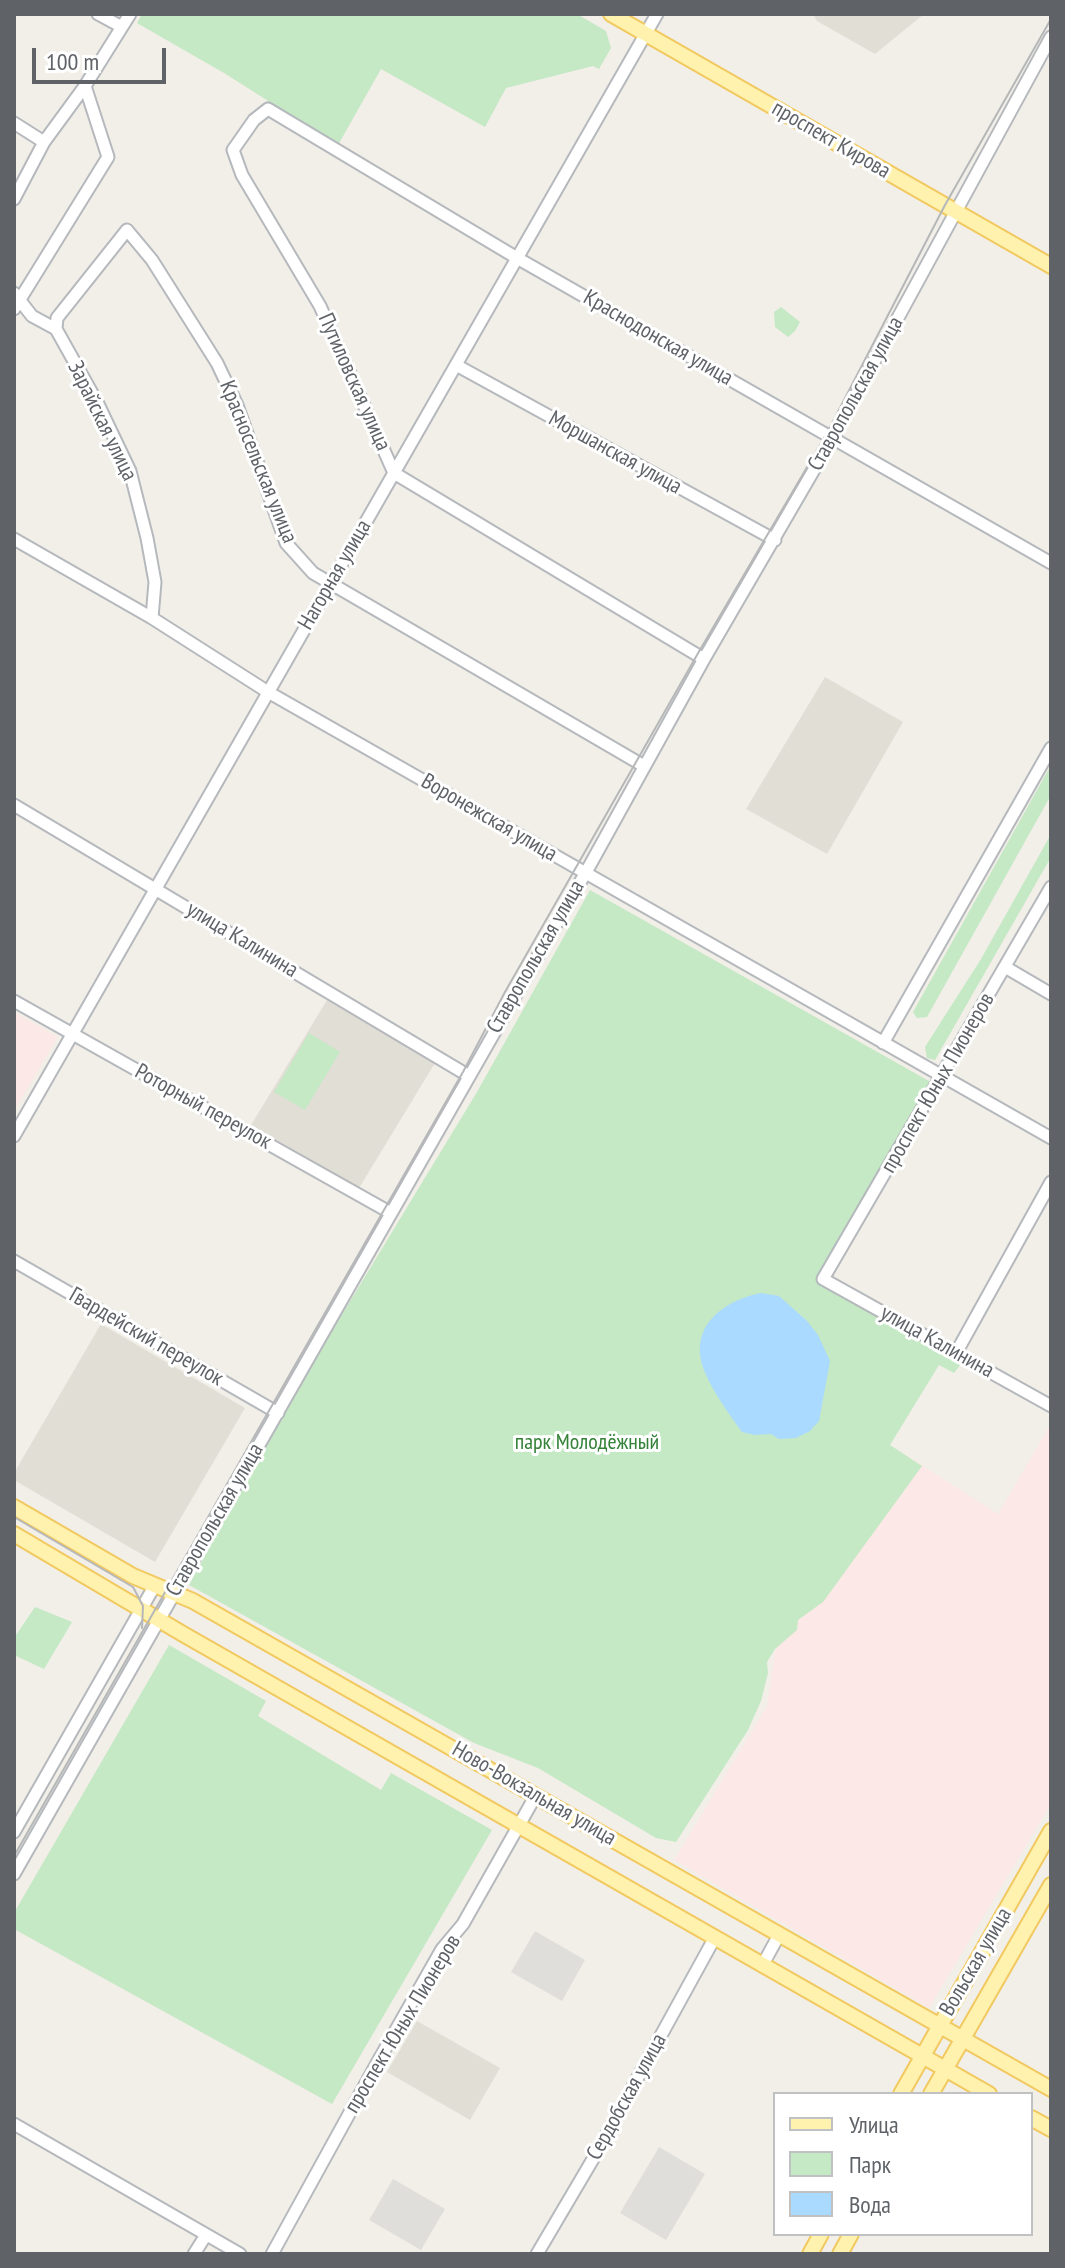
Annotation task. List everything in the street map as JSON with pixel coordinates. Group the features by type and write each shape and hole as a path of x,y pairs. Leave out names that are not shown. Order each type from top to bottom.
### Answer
{"main road":[{"name":"проспект Кирова","path":"611,14 1051,266"},
{"name":"Ново-Вокзальная улица","path":"14,1507 133,1576 193,1601 1051,2089"},
{"name":"Ново-Вокзальная улица","path":"14,1534 714,1939 985,2092"},
{"name":"Вольская улица","path":"902,2092 1051,1831"},
{"name":"Вольская улица","path":"932,2092 1051,1885"},
{"path":"1033,2119 1051,2129"},
{"path":"810,2254 820,2236"},
{"path":"840,2254 850,2236"}],"street":[{"path":"98,14 122,27"},
{"path":"14,199 44,142 85,86 130,14"},
{"name":"Нагорная улица","path":"14,1136 657,14"},
{"name":"Ставропольская улица","path":"14,1874 704,659 775,540 1051,37"},
{"path":"16,301 108,157 85,86"},
{"name":"Краснодонская улица","path":"268,109 517,258 1051,563"},
{"name":"Путиловская улица","path":"268,109 254,120 233,150 242,175 320,306 394,473 704,659"},
{"path":"14,123 44,142"},
{"name":"Красносельская улица","path":"56,329 57,318 127,230 152,260 217,363 237,405 286,543 313,573 332,581 644,766"},
{"name":"Зарайская улица","path":"16,301 32,316 56,329 98,404 130,471 155,582 152,618"},
{"name":"Моршанская улица","path":"456,365 775,540"},
{"name":"Воронежская улица","path":"14,539 152,618 268,692 1051,1138"},
{"path":"883,1043 1051,748"},
{"name":"улица Калинина","path":"14,805 469,1076"},
{"name":"проспект Юных Пионеров","path":"823,1279 1051,887"},
{"path":"1005,967 1051,994"},
{"name":"Роторный переулок","path":"14,1001 391,1213"},
{"path":"956,1353 1051,1182"},
{"name":"Гвардейский переулок","path":"14,1261 278,1413"},
{"name":"улица Калинина","path":"823,1279 1051,1406"},
{"name":"Ставропольская улица","path":"14,1832 155,1585"},
{"name":"проспект Юных Пионеров","path":"272,2254 442,1949 463,1924 536,1795"},
{"path":"762,1966 779,1935"},
{"name":"Сердобская улица","path":"537,2254 714,1939"},
{"path":"14,2124 240,2254"},
{"path":"194,2254 206,2235"}],"shaded area":[{"path":"813,14 924,14 875,54 817,21"},
{"path":"825,677 903,722 827,854 746,809"},
{"path":"327,1000 435,1063 359,1188 251,1125"},
{"path":"14,1012 58,1037 14,1111"},
{"path":"101,1324 245,1408 155,1562 14,1480 14,1473"},
{"path":"1051,1424 1051,1804 929,2008 674,1860 767,1706 775,1651 901,1452 998,1514"},
{"path":"535,1931 585,1960 562,2001 511,1972"},
{"path":"417,2021 500,2068 470,2120 387,2072"},
{"path":"659,2147 705,2174 666,2240 620,2213"},
{"path":"393,2179 445,2209 421,2250 369,2220"}],"green space":[{"path":"142,14 577,14 606,31 611,48 599,69 593,66 506,88 485,127 381,69 338,145 137,23"},
{"path":"781,307 800,322 788,337 775,327 774,312"},
{"path":"1051,765 1051,795 927,1017 917,1018 913,1012"},
{"path":"1051,834 1051,857 935,1060 927,1058 925,1047 981,959"},
{"name":"парк Молодёжный","path":"590,890 936,1085 816,1280 961,1364 954,1373 939,1365 890,1445 922,1466 823,1602 798,1620 797,1630 775,1649 767,1662 768,1673 761,1701 748,1730 676,1842 656,1838 538,1768 474,1743 189,1585 284,1410 477,1092"},
{"path":"309,1033 340,1052 305,1110 274,1092"},
{"path":"35,1607 72,1622 44,1669 14,1655 14,1638"},
{"path":"169,1645 266,1701 258,1716 381,1790 391,1773 492,1830 332,2104 14,1929 14,1913"}],"water":[{"path":"761,1293 779,1296 807,1321 818,1335 830,1361 819,1421 810,1431 796,1438 779,1439 771,1434 742,1432 716,1394 702,1363 701,1341 710,1320 728,1305"}],"tram line":[{"path":"14,1856 463,1072 505,992 697,655 827,433 945,205 1051,19"},
{"path":"14,1517 133,1587 143,1606 142,1628"}]}
